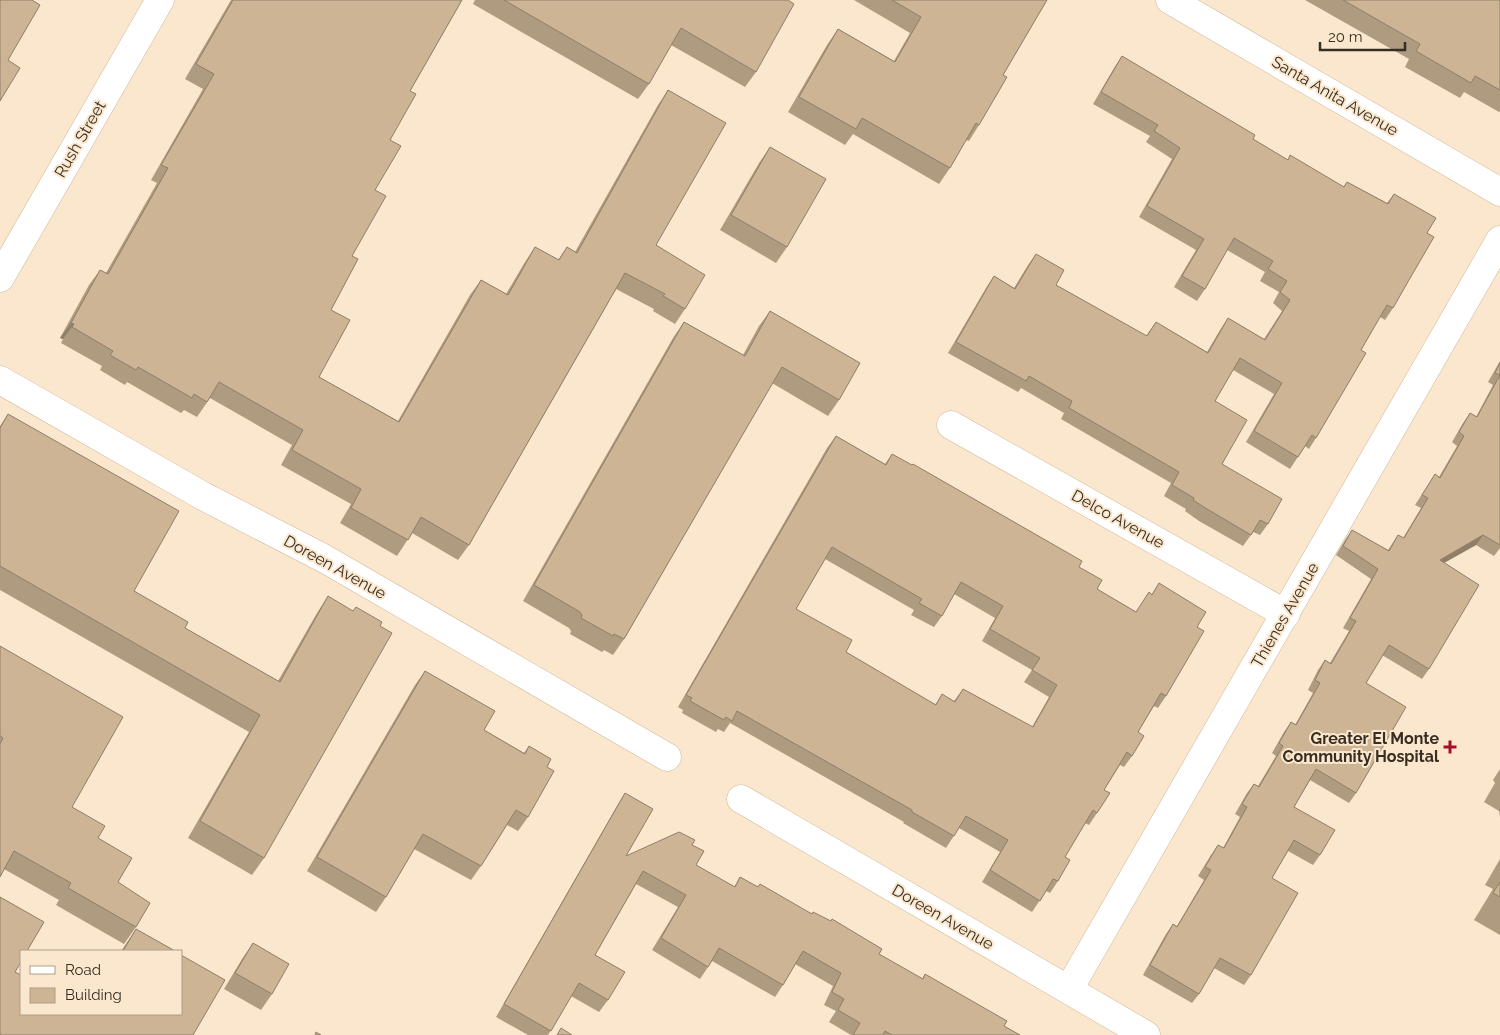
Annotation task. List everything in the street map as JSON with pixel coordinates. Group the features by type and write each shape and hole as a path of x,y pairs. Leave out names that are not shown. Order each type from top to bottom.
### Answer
{"street":[{"name":"Rush Street","path":"0,278 160,0"},
{"name":"Santa Anita Avenue","path":"1170,0 1500,192"},
{"name":"Thienes Avenue","path":"1069,989 1500,240"},
{"name":"Doreen Avenue","path":"0,380 203,496 325,560 667,757"},
{"name":"Delco Avenue","path":"950,425 1286,614"},
{"name":"Doreen Avenue","path":"741,799 1146,1035"}],"building":[{"path":"0,0 32,0 40,5 8,60 20,68 0,101"},
{"path":"233,0 462,0 410,91 416,94 390,140 401,146 375,190 386,196 352,256 358,259 331,310 350,320 319,377 399,422 481,280 508,295 535,247 559,260 567,247 577,253 668,90 726,123 656,245 705,275 685,309 663,296 665,294 625,273 469,545 421,517 408,540 351,508 361,489 292,450 303,430 219,382 207,402 194,394 192,398 138,367 136,370 110,355 113,351 72,327 74,324 71,323 100,270 108,274 168,168 161,165 214,74 196,64"},
{"path":"504,0 788,0 794,4 756,72 681,28 649,84"},
{"path":"892,0 1047,0 1003,75 1007,77 979,125 976,123 950,168 862,118 856,129 799,97 838,29 895,62 921,17"},
{"path":"1343,0 1500,0 1500,90 1475,76 1471,83 1416,51 1420,44"},
{"path":"1122,56 1255,135 1253,139 1288,160 1290,155 1344,187 1347,182 1388,204 1394,194 1436,218 1427,233 1434,237 1393,308 1387,305 1361,350 1366,353 1316,438 1312,435 1298,457 1254,431 1282,383 1240,358 1215,401 1247,420 1222,464 1282,499 1268,524 1260,520 1251,535 1207,509 1193,500 1194,498 1172,485 1179,472 1069,408 1072,401 1029,376 1026,381 956,342 994,276 1015,289 1036,254 1064,270 1056,285 1147,336 1156,322 1208,353 1228,318 1265,340 1290,300 1280,292 1287,281 1268,269 1273,261 1234,238 1205,289 1182,276 1204,239 1147,206 1180,148 1154,131 1158,125 1101,92"},
{"path":"770,147 826,179 787,247 731,215"},
{"path":"770,311 860,363 839,400 782,367 624,639 614,634 613,636 581,618 580,612 534,585 684,322 745,356"},
{"path":"1500,363 1500,375 1495,373"},
{"path":"1500,375 1500,545 1483,535 1440,560 1479,585 1429,669 1389,645 1366,683 1406,707 1356,793 1316,769 1294,807 1335,830 1320,855 1294,840 1272,878 1298,893 1251,975 1220,958 1199,994 1150,965 1173,924 1177,927 1211,870 1205,867 1218,845 1224,848 1247,807 1242,804 1254,784 1259,787 1283,746 1279,743 1291,722 1296,725 1320,683 1315,680 1325,660 1331,664 1356,621 1350,618 1378,569 1343,546 1352,530 1389,551 1398,535 1404,538 1428,498 1422,495 1435,474 1440,478 1464,436 1459,432 1470,413 1477,417"},
{"path":"8,414 179,511 134,591 188,622 185,628 280,682 328,596 353,611 356,607 382,622 380,626 392,633 264,858 200,821 260,715 0,566 0,428"},
{"path":"836,436 886,465 892,454 913,464 1082,561 1079,567 1102,580 1097,589 1136,612 1149,592 1152,595 1159,583 1206,612 1197,627 1204,631 1166,696 1161,693 1138,732 1144,736 1132,756 1127,752 1104,790 1110,793 1097,813 1093,810 1065,857 1070,860 1058,881 1053,879 1040,901 990,870 1008,840 966,816 954,836 912,812 912,810 737,711 732,721 726,717 724,720 690,701 692,698 686,695","holes":["832,547 922,599 919,603 942,616 961,582 1003,606 990,629 1040,658 1032,670 1057,685 1033,727 963,689 955,702 942,694 936,705 846,652 852,640 796,609"]},
{"path":"0,646 123,717 72,807 105,826 98,838 132,858 118,882 150,903 136,927 68,888 71,883 14,851 0,877 0,744 3,738 0,736"},
{"path":"425,671 495,711 484,730 525,754 529,746 551,759 547,767 554,771 528,817 516,810 481,866 423,834 386,897 317,857"},
{"path":"625,793 653,809 626,856 679,832 695,840 692,845 704,851 696,865 735,887 740,877 758,887 760,884 812,914 813,912 831,921 832,919 882,949 879,954 923,979 925,974 1007,1021 1004,1026 1020,1035 892,1035 885,1031 883,1035 853,1035 860,1023 838,1010 844,999 832,992 841,973 803,951 783,985 719,948 708,967 661,938 686,895 643,871 595,955 625,972 608,1000 579,983 551,1031 504,1004"},
{"path":"1500,882 1500,897 1493,893"},
{"path":"0,897 44,922 28,950 20,950 20,964 15,972 20,974 20,1015 182,1015 182,956 225,980 193,1035 0,1035"},
{"path":"136,929 173,950 124,950"},
{"path":"253,943 289,964 272,994 235,973"},
{"path":"561,1028 572,1035 557,1035"}],"place":[{"name":"Greater El Monte Community Hospital","path":"1450,747"}]}
